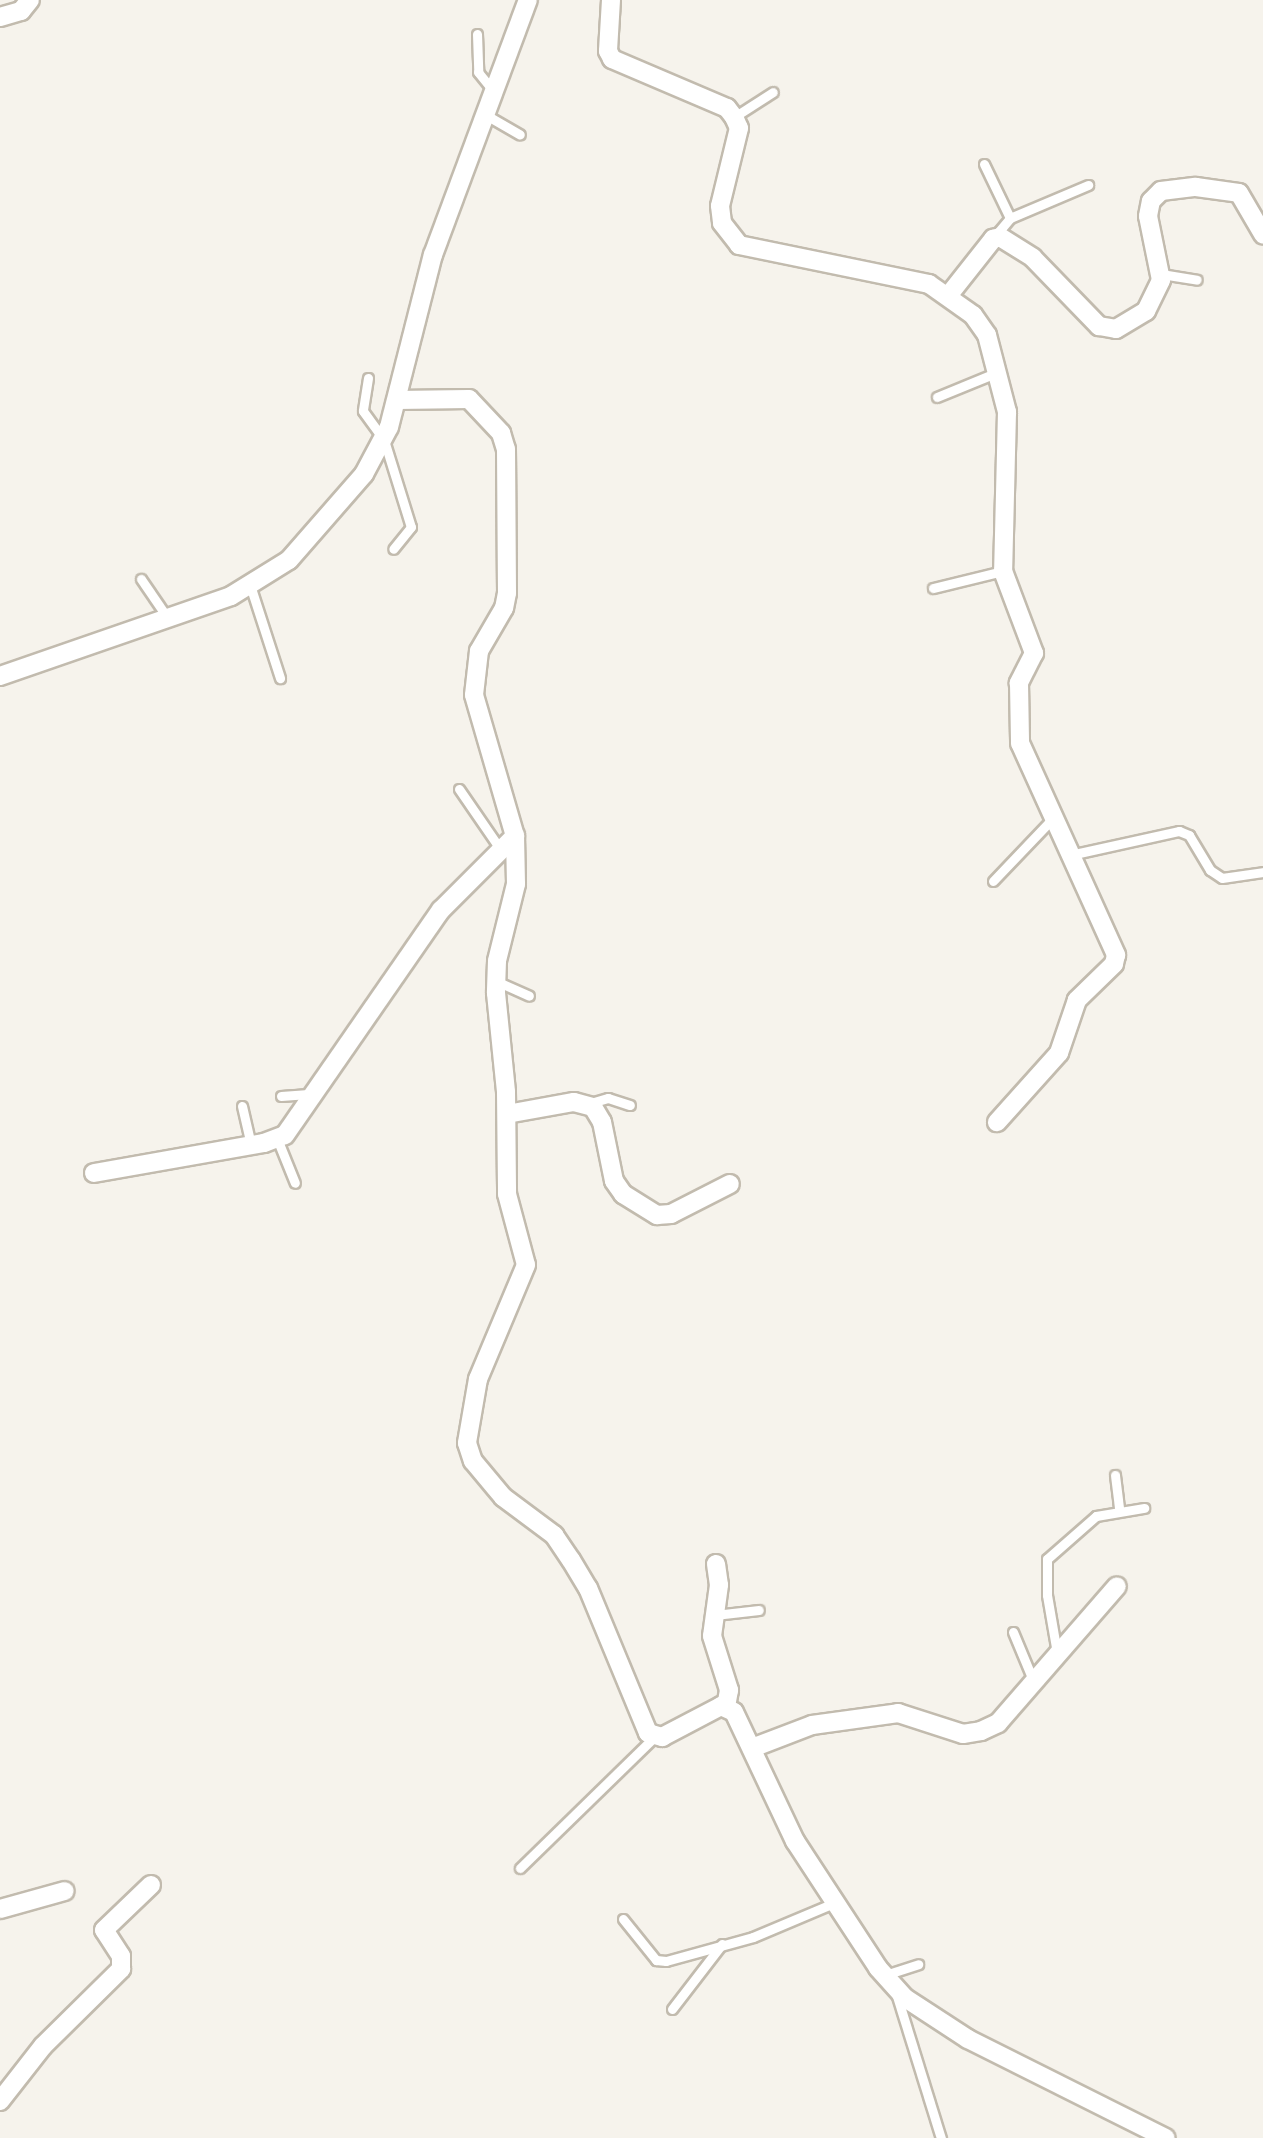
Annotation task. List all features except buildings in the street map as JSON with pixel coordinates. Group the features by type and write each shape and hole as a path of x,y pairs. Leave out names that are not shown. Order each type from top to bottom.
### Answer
{"street":[{"path":"0,17 21,11 30,0"},
{"path":"0,676 250,585 289,560 364,474 384,440 397,400 417,304 528,0"},
{"path":"611,0 612,59 727,108 734,117 739,128 720,206 722,223 739,245 879,271 929,284 973,315 987,335 1007,412 1003,571 1034,653 1019,683 1020,743 1056,815 1069,855 1116,955 1114,964 1077,1000 1059,1053 997,1122"},
{"path":"948,296 993,239 1017,245 1106,330 1146,311 1161,274 1148,210 1167,189 1239,193 1263,234"},
{"path":"397,400 469,399 501,433 506,449 507,593 504,608 479,651 474,695 515,836 516,884 496,981 507,1114 507,1194 524,1255 525,1277 487,1348 467,1443 486,1481 554,1535 571,1560 653,1738 726,1707"},
{"path":"94,1173 278,1141 315,1095 441,910 515,836"},
{"path":"507,1114 587,1104 602,1122 614,1181 649,1212 671,1214 730,1184"},
{"path":"716,1564 719,1585 713,1615 715,1654 729,1690 726,1707"},
{"path":"752,1748 822,1723 898,1713 963,1734 981,1731 998,1723 1117,1586"},
{"path":"726,1707 734,1712 775,1803 834,1903 890,1981 968,2039 1166,2138"},
{"path":"0,2101 43,2046 121,1969 121,1956 104,1930 151,1885"},
{"path":"0,1909 65,1891"}],"lane":[{"path":"477,34 478,72 495,93"},
{"path":"734,117 773,92"},
{"path":"486,115 520,135"},
{"path":"984,164 1010,218"},
{"path":"993,239 1010,218 1088,185"},
{"path":"1161,274 1197,280"},
{"path":"937,397 998,372"},
{"path":"368,378 363,411 384,440 411,527 393,549"},
{"path":"933,588 1003,571"},
{"path":"141,579 167,617"},
{"path":"250,585 280,678"},
{"path":"459,789 501,850"},
{"path":"993,881 1056,815"},
{"path":"1069,855 1179,831 1192,839 1210,870 1222,878 1263,872"},
{"path":"496,981 529,996"},
{"path":"281,1096 315,1095"},
{"path":"587,1104 608,1098 630,1105"},
{"path":"242,1106 251,1145"},
{"path":"278,1141 295,1183"},
{"path":"1115,1475 1119,1510"},
{"path":"1057,1653 1045,1584 1047,1559 1096,1516 1144,1508"},
{"path":"713,1615 759,1610"},
{"path":"1013,1632 1033,1680"},
{"path":"520,1868 653,1738"},
{"path":"623,1919 659,1961 777,1929 834,1903"},
{"path":"672,2009 722,1944"},
{"path":"918,1964 890,1981 941,2138"}]}
